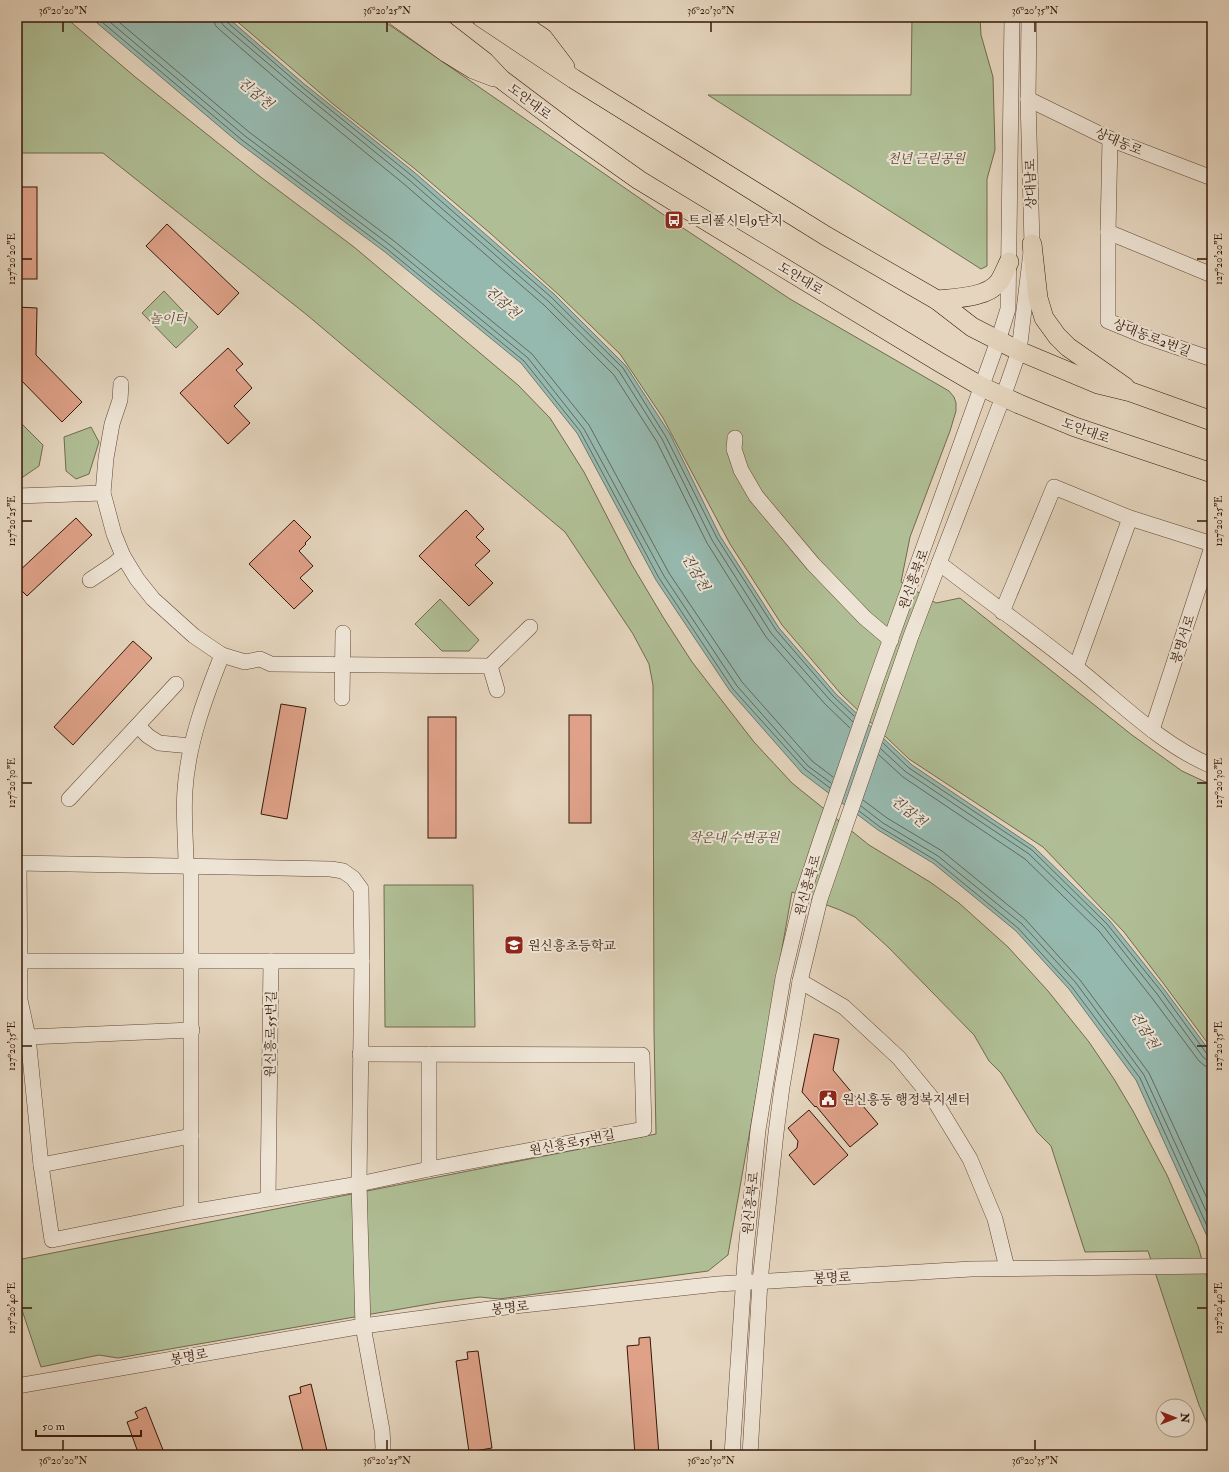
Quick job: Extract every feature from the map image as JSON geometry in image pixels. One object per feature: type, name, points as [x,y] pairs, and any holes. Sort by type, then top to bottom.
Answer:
[{"type":"main road","points":[[397,17],[447,53],[473,69],[501,79]]},
{"type":"main road","name":"도안대로","points":[[427,17],[485,62],[501,79],[574,134],[639,180],[982,387],[1018,404],[1076,426],[1212,473]]},
{"type":"main road","points":[[481,17],[574,80],[826,236],[937,300],[972,327],[1018,351],[1098,384],[1130,392],[1212,421]]},
{"type":"main road","points":[[512,17],[543,38],[574,80]]},
{"type":"main road","points":[[1032,244],[1038,298],[1044,318],[1057,336],[1068,347],[1130,392]]},
{"type":"main road","points":[[937,300],[965,297],[986,291],[999,282],[1009,262]]},
{"type":"street","name":"상대남로","points":[[998,341],[1008,309],[1012,17]]},
{"type":"street","name":"상대남로","points":[[1018,351],[1032,244],[1028,99],[1029,17]]},
{"type":"street","name":"상대동로","points":[[1028,99],[1110,139],[1212,178]]},
{"type":"street","name":"상대동로2번길","points":[[1110,139],[1108,321],[1147,337],[1212,359]]},
{"type":"street","points":[[1108,232],[1212,275]]},
{"type":"street","name":"원신흥북로","points":[[732,1455],[744,1282],[758,1130],[783,978],[803,894],[877,677],[998,341]]},
{"type":"street","name":"원신흥북로","points":[[750,1455],[760,1281],[780,1102],[800,981],[820,899],[893,688],[1003,397],[1018,351]]},
{"type":"street","points":[[121,384],[120,400],[112,424],[106,458],[103,493],[114,534],[123,556],[137,579],[153,599],[194,636],[222,655],[245,662],[260,658],[271,664],[490,666],[530,627]]},
{"type":"street","points":[[735,438],[734,449],[741,470],[756,496],[813,564],[865,618],[891,640]]},
{"type":"street","points":[[1002,612],[1054,487],[1130,518],[1212,544]]},
{"type":"street","points":[[17,496],[103,493]]},
{"type":"street","points":[[1076,667],[1130,518]]},
{"type":"street","name":"봉명서로","points":[[1152,730],[1212,547]]},
{"type":"street","points":[[90,580],[123,556]]},
{"type":"street","points":[[939,563],[1076,667],[1152,730],[1174,745],[1212,766]]},
{"type":"street","points":[[342,698],[343,633]]},
{"type":"street","points":[[190,1212],[192,961],[185,790],[191,746],[205,698],[222,655]]},
{"type":"street","points":[[490,666],[497,690]]},
{"type":"street","points":[[69,799],[176,684]]},
{"type":"street","points":[[138,726],[148,736],[159,743],[191,746]]},
{"type":"street","name":"원신흥로55번길","points":[[382,1455],[382,1430],[363,1326],[358,1184],[362,961],[361,889],[353,878],[343,871],[331,869],[18,863],[20,1000],[28,1036],[41,1165],[52,1240],[190,1212],[358,1184],[429,1169],[644,1129],[642,1055],[428,1054]]},
{"type":"street","points":[[19,961],[362,961]]},
{"type":"street","name":"원신흥로55번길","points":[[268,1198],[271,961]]},
{"type":"street","points":[[800,981],[844,1007],[899,1058],[936,1103],[970,1159],[995,1218],[1007,1268]]},
{"type":"street","points":[[28,1036],[192,1030]]},
{"type":"street","points":[[360,1054],[428,1054],[429,1169]]},
{"type":"street","points":[[41,1165],[191,1136]]},
{"type":"street","name":"봉명로","points":[[17,1386],[363,1326],[497,1308],[744,1282],[963,1269],[1212,1266]]},
{"type":"green space","name":"작은내 수변공원","points":[[17,17],[65,17],[134,76],[258,175],[354,247],[518,385],[550,418],[584,472],[632,565],[663,617],[692,662],[754,742],[792,783],[869,845],[930,882],[959,903],[1008,947],[1048,991],[1089,1042],[1133,1111],[1167,1175],[1198,1246],[1212,1295],[1212,1434],[1199,1405],[1148,1251],[1085,1252],[1051,1146],[1037,1132],[1001,1073],[989,1061],[974,1035],[888,947],[855,917],[792,892],[728,1255],[708,1271],[499,1299],[480,1297],[441,1302],[118,1358],[99,1355],[41,1367],[21,1307],[17,1290],[17,1260],[656,1134],[654,1032],[653,685],[649,664],[633,634],[565,532],[307,315],[103,153],[17,153]]},
{"type":"green space","points":[[232,17],[378,17],[674,222],[790,299],[949,391],[954,397],[956,411],[950,431],[910,537],[901,582],[936,603],[960,598],[1132,735],[1182,771],[1212,785],[1212,1049],[1124,932],[1043,847],[909,759],[841,694],[782,625],[730,544],[663,418],[620,354],[559,295],[490,233],[415,169],[333,104]]},
{"type":"green space","name":"천년 근린공원","points":[[912,17],[980,17],[981,35],[993,77],[995,150],[987,179],[987,266],[981,269],[708,95],[911,95]]},
{"type":"green space","name":"놀이터","points":[[164,291],[198,327],[176,348],[142,313]]},
{"type":"green space","points":[[17,419],[43,445],[39,466],[20,479],[17,477]]},
{"type":"green space","points":[[91,427],[99,442],[89,474],[76,479],[66,471],[64,437]]},
{"type":"green space","points":[[440,599],[479,640],[469,651],[442,651],[415,624]]},
{"type":"green space","points":[[384,885],[473,885],[475,1027],[385,1027]]},
{"type":"water","name":"진잠천","points":[[90,17],[227,17],[303,83],[414,172],[554,294],[626,366],[670,434],[720,536],[779,628],[836,694],[912,765],[1034,847],[1110,921],[1164,989],[1212,1054],[1212,1247],[1136,1080],[1069,989],[1016,931],[933,863],[878,830],[802,773],[730,691],[656,580],[577,433],[521,363],[385,252],[239,143]]},
{"type":"building","points":[[17,187],[37,187],[37,279],[17,279]]},
{"type":"building","points":[[167,224],[239,293],[218,315],[146,246]]},
{"type":"building","points":[[17,307],[37,308],[36,355],[82,402],[62,422],[17,376]]},
{"type":"building","points":[[228,348],[243,364],[236,370],[252,388],[234,406],[250,423],[228,444],[180,393]]},
{"type":"building","points":[[466,510],[484,529],[476,537],[490,551],[475,565],[493,583],[469,606],[419,556]]},
{"type":"building","points":[[76,518],[92,535],[27,596],[17,586],[17,573]]},
{"type":"building","points":[[294,520],[311,537],[299,551],[313,566],[300,578],[313,591],[294,609],[249,564]]},
{"type":"building","points":[[133,641],[152,658],[73,745],[54,727]]},
{"type":"building","points":[[281,704],[306,708],[287,819],[261,814]]},
{"type":"building","points":[[569,715],[591,715],[591,823],[569,823]]},
{"type":"building","points":[[428,717],[456,717],[456,838],[428,838]]},
{"type":"building","points":[[814,1034],[839,1039],[833,1070],[878,1124],[850,1147],[816,1106],[815,1107],[802,1092]]},
{"type":"building","points":[[809,1110],[848,1155],[814,1185],[789,1155],[797,1148],[798,1141],[788,1128]]},
{"type":"building","points":[[650,1337],[659,1455],[635,1455],[627,1346],[639,1345],[639,1338]]},
{"type":"building","points":[[478,1351],[492,1448],[469,1452],[456,1361],[468,1359],[467,1352]]},
{"type":"building","points":[[311,1384],[328,1455],[304,1455],[289,1396],[301,1393],[300,1387]]},
{"type":"building","points":[[146,1407],[165,1455],[139,1455],[127,1422],[138,1418],[135,1412]]},
{"type":"place","name":"트리풀시티9단지","points":[[674,220]]},
{"type":"place","name":"원신흥초등학교","points":[[514,945]]},
{"type":"place","name":"원신흥동 행정복지센터","points":[[828,1099]]}]
